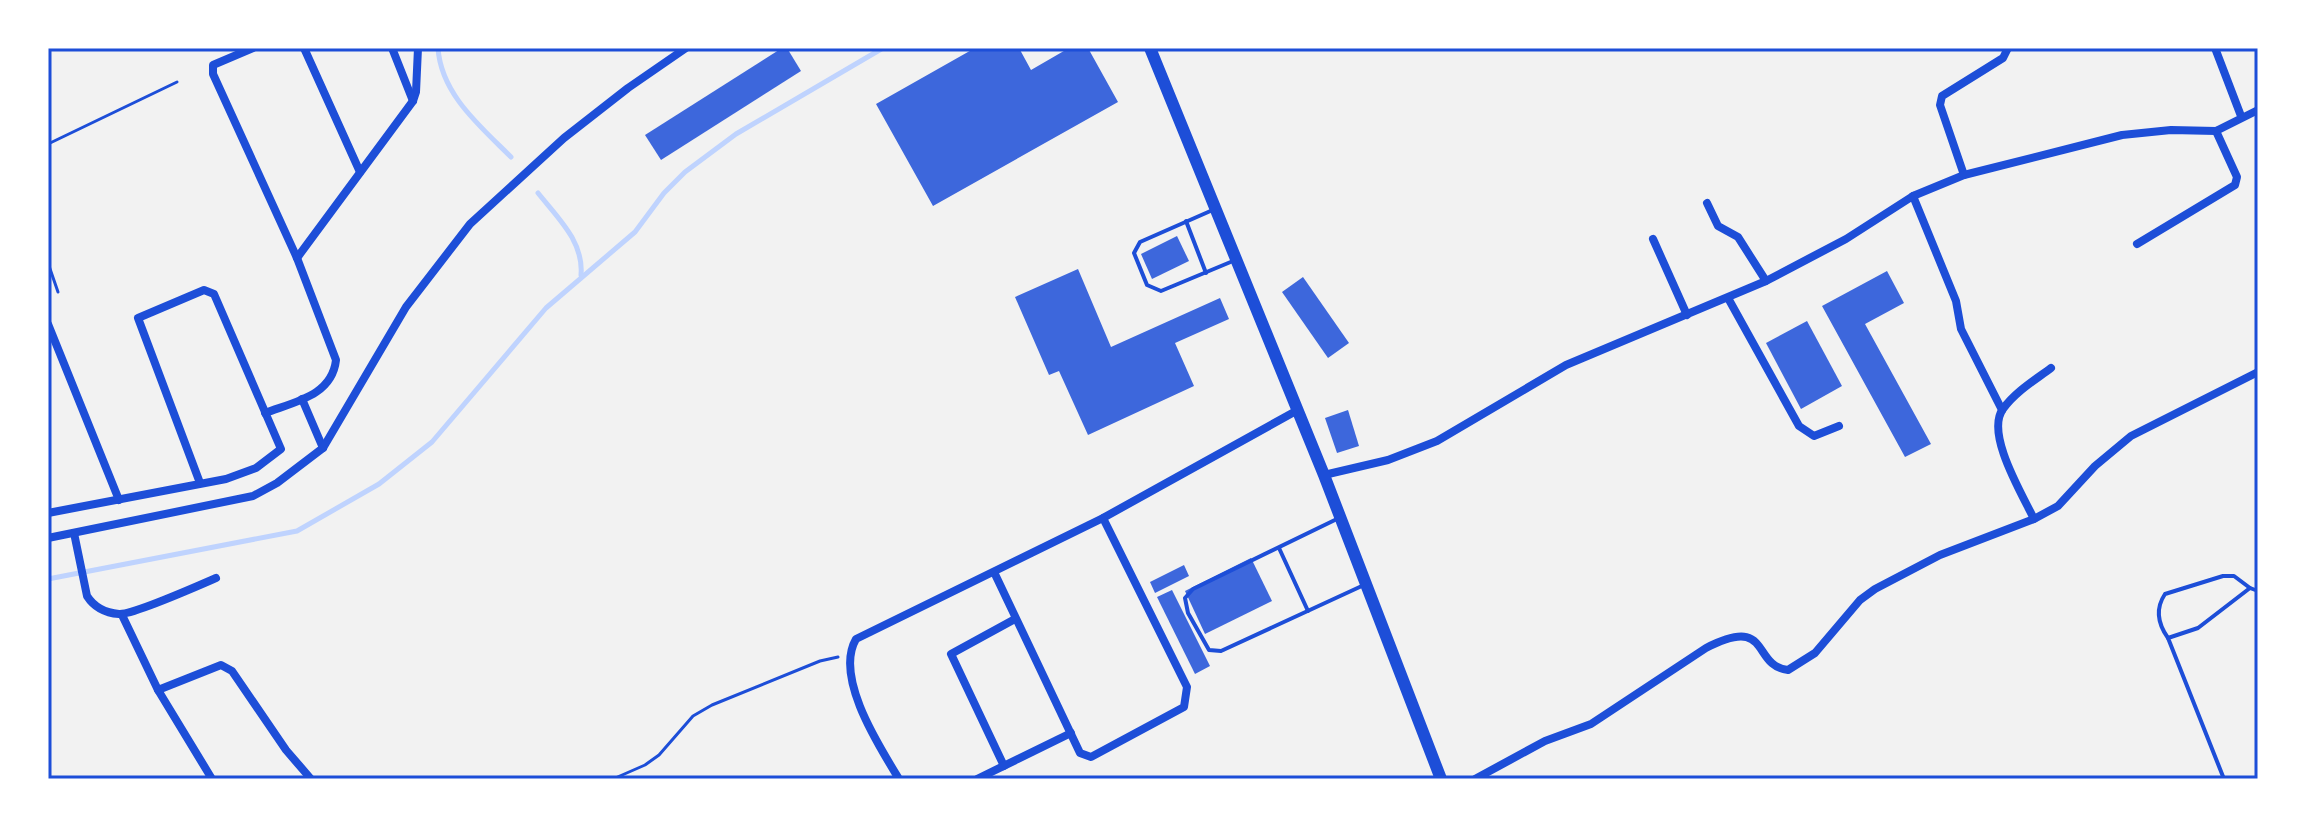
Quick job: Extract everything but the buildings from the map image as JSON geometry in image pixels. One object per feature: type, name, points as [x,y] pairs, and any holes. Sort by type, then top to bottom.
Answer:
[{"type":"main road","points":[[1150,48],[1324,475],[1441,779]]},
{"type":"street","points":[[253,48],[213,65],[212,69],[297,258],[336,360],[335,373],[328,385],[265,413]]},
{"type":"street","points":[[304,48],[360,172]]},
{"type":"street","points":[[392,48],[413,101]]},
{"type":"street","points":[[297,258],[413,101],[418,48]]},
{"type":"street","points":[[48,538],[253,496],[277,483],[323,448],[406,307],[470,224],[564,138],[686,48]]},
{"type":"street","points":[[1964,175],[1940,105],[1942,96],[2003,58],[2008,48]]},
{"type":"street","points":[[2215,48],[2241,116]]},
{"type":"street","points":[[1324,475],[1388,460],[1437,441],[1566,365],[1766,281],[1846,239],[1913,196],[1964,175],[2122,135],[2171,130],[2216,131],[2258,110]]},
{"type":"street","points":[[2137,244],[2235,185],[2237,177],[2216,131]]},
{"type":"street","points":[[1913,196],[1956,301],[1961,329],[2002,410],[1998,438],[2034,519]]},
{"type":"street","points":[[1707,203],[1718,226],[1738,237],[1766,281]]},
{"type":"street","points":[[1653,239],[1687,315]]},
{"type":"street","points":[[48,513],[226,479],[256,468],[281,449],[214,294],[204,290],[138,318],[200,483]]},
{"type":"street","points":[[1728,298],[1799,426],[1814,436],[1839,426]]},
{"type":"street","points":[[48,324],[119,500]]},
{"type":"street","points":[[2002,410],[2051,368]]},
{"type":"street","points":[[1475,779],[1545,741],[1591,724],[1725,638],[1745,636],[1755,642],[1780,669],[1788,670],[1815,653],[1860,600],[1875,589],[1940,555],[2034,519],[2058,506],[2095,466],[2131,436],[2258,372]]},
{"type":"street","points":[[302,399],[323,448]]},
{"type":"street","points":[[899,779],[868,723],[850,677],[850,654],[859,636],[1103,518],[1296,411]]},
{"type":"street","points":[[994,572],[1080,753],[1091,757],[1187,703],[1187,687],[1103,518]]},
{"type":"street","points":[[74,533],[87,596],[100,609],[122,615],[216,578]]},
{"type":"street","points":[[122,615],[158,690],[212,779]]},
{"type":"street","points":[[1004,766],[951,654],[1015,619]]},
{"type":"street","points":[[158,690],[221,665],[232,671],[286,750],[311,779]]},
{"type":"street","points":[[977,779],[1071,733]]},
{"type":"lane","points":[[1215,209],[1140,242],[1134,253],[1147,285],[1155,290],[1167,290],[1235,260]]},
{"type":"lane","points":[[1186,221],[1206,273]]},
{"type":"lane","points":[[1340,517],[1187,594],[1185,602],[1188,613],[1209,650],[1221,651],[1366,584]]},
{"type":"lane","points":[[1279,547],[1308,611]]},
{"type":"lane","points":[[2224,779],[2161,627],[2159,606],[2165,594],[2223,576],[2234,576],[2258,591]]},
{"type":"lane","points":[[2168,638],[2198,628],[2250,588]]},
{"type":"path","points":[[48,144],[177,82]]},
{"type":"path","points":[[48,263],[58,292]]},
{"type":"path","points":[[613,779],[659,755],[693,716],[712,705],[820,661],[850,654]]},
{"type":"waterway","points":[[438,48],[446,80],[454,95],[511,157]]},
{"type":"waterway","points":[[48,579],[297,531],[379,484],[432,442],[546,308],[635,232],[664,193],[685,172],[736,134],[883,48]]},
{"type":"waterway","points":[[538,193],[574,241],[581,263],[581,275]]}]
